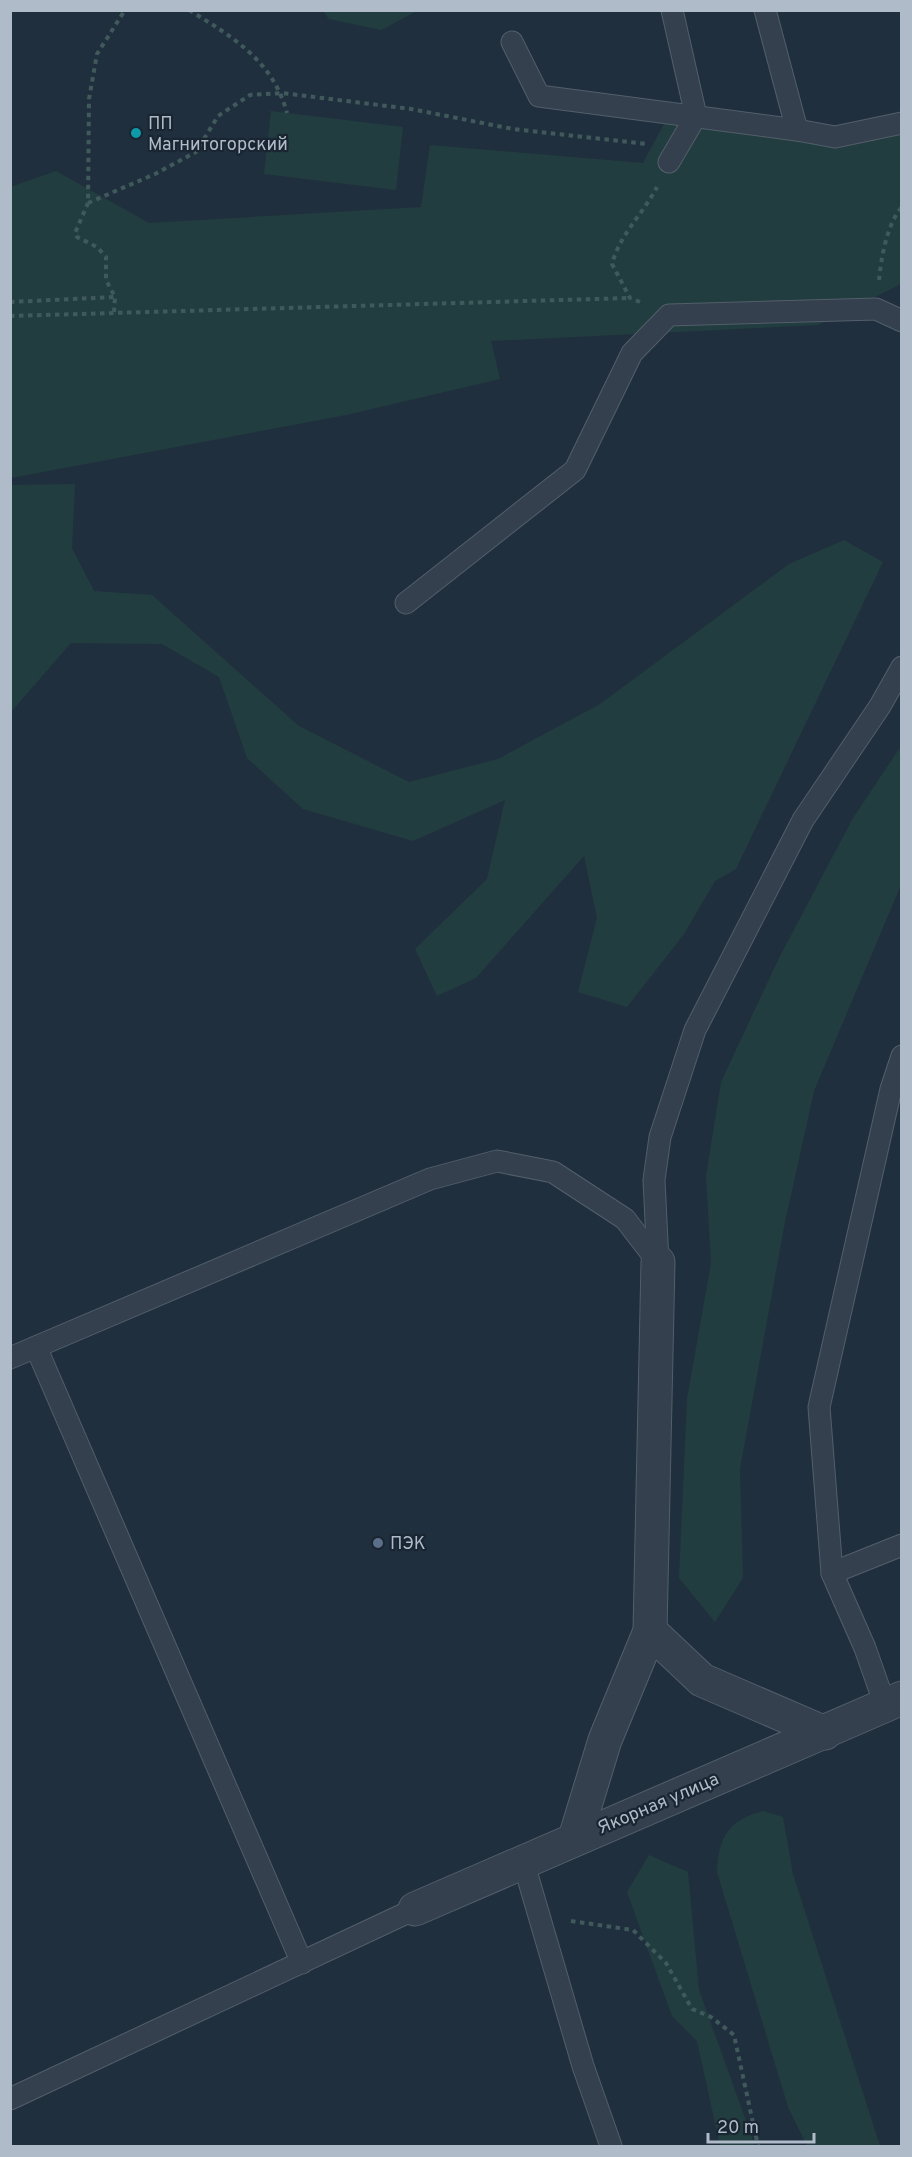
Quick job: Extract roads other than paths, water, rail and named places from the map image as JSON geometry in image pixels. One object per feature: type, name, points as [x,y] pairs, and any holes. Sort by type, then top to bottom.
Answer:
[{"type":"street","points":[[575,1838],[605,1740],[650,1630],[658,1262]]},
{"type":"street","points":[[650,1630],[702,1680],[825,1733]]},
{"type":"street","name":"Якорная улица","points":[[416,1909],[575,1838],[825,1733],[893,1701]]},
{"type":"lane","points":[[672,10],[696,116],[673,155]]},
{"type":"lane","points":[[765,10],[797,130]]},
{"type":"lane","points":[[512,42],[539,96],[797,130],[835,138],[902,123]]},
{"type":"lane","points":[[406,603],[575,470],[632,353],[669,315],[876,309],[902,321]]},
{"type":"lane","points":[[658,1262],[654,1180],[660,1137],[695,1030],[803,820],[880,705],[902,667]]},
{"type":"lane","points":[[893,1701],[865,1648],[832,1573],[819,1407],[891,1089],[902,1056]]},
{"type":"lane","points":[[10,1358],[430,1179],[496,1161],[553,1172],[625,1219],[658,1262]]},
{"type":"lane","points":[[36,1347],[302,1963]]},
{"type":"lane","points":[[832,1573],[902,1545]]},
{"type":"lane","points":[[523,1861],[537,1916],[583,2066],[611,2146]]},
{"type":"lane","points":[[10,2099],[416,1909]]},
{"type":"place","name":"ПП Магнитогорский","points":[[136,133]]},
{"type":"place","name":"ПЭК","points":[[378,1543]]}]
